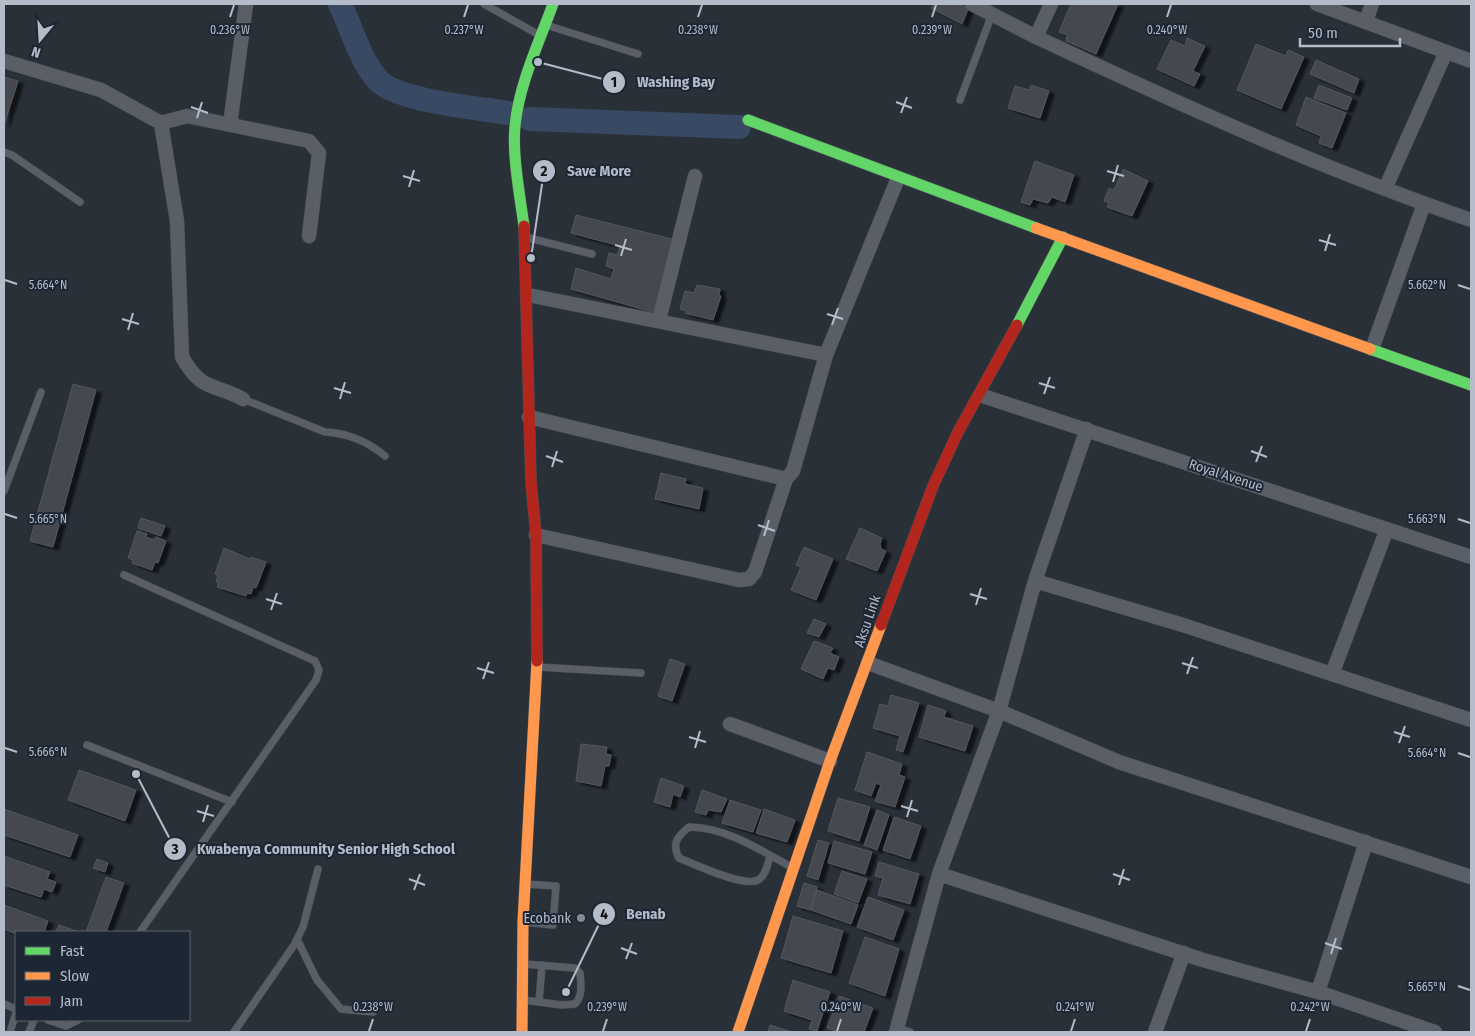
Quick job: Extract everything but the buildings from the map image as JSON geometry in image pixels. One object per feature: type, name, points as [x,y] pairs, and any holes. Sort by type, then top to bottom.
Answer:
[{"type":"street","points":[[230,125],[246,4]]},
{"type":"street","points":[[522,1032],[523,922],[537,667],[536,535],[531,482],[528,295],[525,236],[518,182],[515,126],[519,104],[554,4]]},
{"type":"street","points":[[972,4],[1036,37],[1188,109],[1385,189],[1471,220]]},
{"type":"street","points":[[1036,37],[1051,4]]},
{"type":"street","points":[[1317,4],[1471,62]]},
{"type":"street","points":[[1366,21],[1372,4]]},
{"type":"street","points":[[1385,189],[1446,52]]},
{"type":"street","points":[[4,61],[101,90],[161,123],[187,116],[308,141],[319,153],[309,236]]},
{"type":"street","points":[[748,120],[898,178],[1471,385]]},
{"type":"street","points":[[161,123],[177,221],[182,357],[188,368],[208,386],[232,393],[243,399]]},
{"type":"street","points":[[659,320],[695,176]]},
{"type":"street","points":[[536,535],[739,580],[750,578],[755,572],[786,479],[793,471],[826,355],[898,178]]},
{"type":"street","points":[[1372,348],[1424,204]]},
{"type":"street","name":"Aksu Link","points":[[738,1032],[830,760],[941,467],[1063,237]]},
{"type":"street","points":[[528,295],[826,355]]},
{"type":"street","name":"Royal Avenue","points":[[980,395],[1471,557]]},
{"type":"street","points":[[529,417],[786,479]]},
{"type":"street","points":[[901,1031],[939,874],[999,711],[1036,581],[1087,429]]},
{"type":"street","points":[[1332,674],[1387,529]]},
{"type":"street","points":[[1036,581],[1183,624],[1471,720]]},
{"type":"street","points":[[868,663],[999,711],[1028,725],[1119,762],[1471,877]]},
{"type":"street","points":[[730,724],[830,760]]},
{"type":"street","points":[[1318,992],[1366,842]]},
{"type":"street","points":[[939,874],[1184,953],[1318,992],[1435,1032]]},
{"type":"street","points":[[1155,1032],[1184,953]]},
{"type":"lane","points":[[484,4],[498,7],[542,36]]},
{"type":"lane","points":[[960,100],[992,14]]},
{"type":"lane","points":[[546,25],[638,54]]},
{"type":"lane","points":[[4,152],[12,155],[80,202]]},
{"type":"lane","points":[[525,236],[592,254]]},
{"type":"lane","points":[[4,491],[41,392]]},
{"type":"lane","points":[[243,399],[325,432],[340,432],[353,437],[384,456]]},
{"type":"lane","points":[[124,575],[315,661],[319,670],[316,680],[141,931]]},
{"type":"lane","points":[[537,667],[641,673]]},
{"type":"lane","points":[[87,745],[232,802]]},
{"type":"lane","points":[[770,856],[765,872],[760,879],[751,882],[712,871],[679,858],[675,851],[675,844],[677,837],[689,827],[698,827],[743,841],[794,868]]},
{"type":"lane","points":[[234,1032],[297,939],[308,910],[318,869]]},
{"type":"lane","points":[[523,922],[553,925],[556,886],[525,884]]},
{"type":"lane","points":[[297,939],[317,980],[341,1009],[349,1012],[373,1012]]},
{"type":"lane","points":[[523,1000],[574,1004],[580,992],[579,970],[569,966],[524,964]]},
{"type":"lane","points":[[539,1002],[542,965]]},
{"type":"lane","points":[[10,1032],[15,1017]]},
{"type":"lane","points":[[51,1021],[66,1026],[76,1021]]},
{"type":"waterway","points":[[340,4],[365,62],[377,79],[386,87],[419,98],[508,113]]},
{"type":"waterway","points":[[530,119],[739,127]]},
{"type":"traffic: fast","points":[[524,226],[515,162],[514,137],[517,110],[525,79],[553,4]]},
{"type":"traffic: fast","points":[[748,120],[1036,228]]},
{"type":"traffic: fast","points":[[1017,325],[1063,237]]},
{"type":"traffic: fast","points":[[1370,349],[1471,385]]},
{"type":"traffic: slow","points":[[1036,228],[1370,349]]},
{"type":"traffic: slow","points":[[738,1032],[830,761],[881,625]]},
{"type":"traffic: slow","points":[[522,1032],[523,922],[537,661]]},
{"type":"traffic: jam","points":[[524,226],[531,482],[536,535],[537,661]]},
{"type":"traffic: jam","points":[[881,625],[933,486],[958,432],[1017,325]]},
{"type":"place","name":"Washing Bay","points":[[538,62]]},
{"type":"place","name":"Save More","points":[[531,258]]},
{"type":"place","name":"Kwabenya Community Senior High School","points":[[136,774]]},
{"type":"place","name":"Ecobank","points":[[581,918]]},
{"type":"place","name":"Benab","points":[[566,992]]}]
